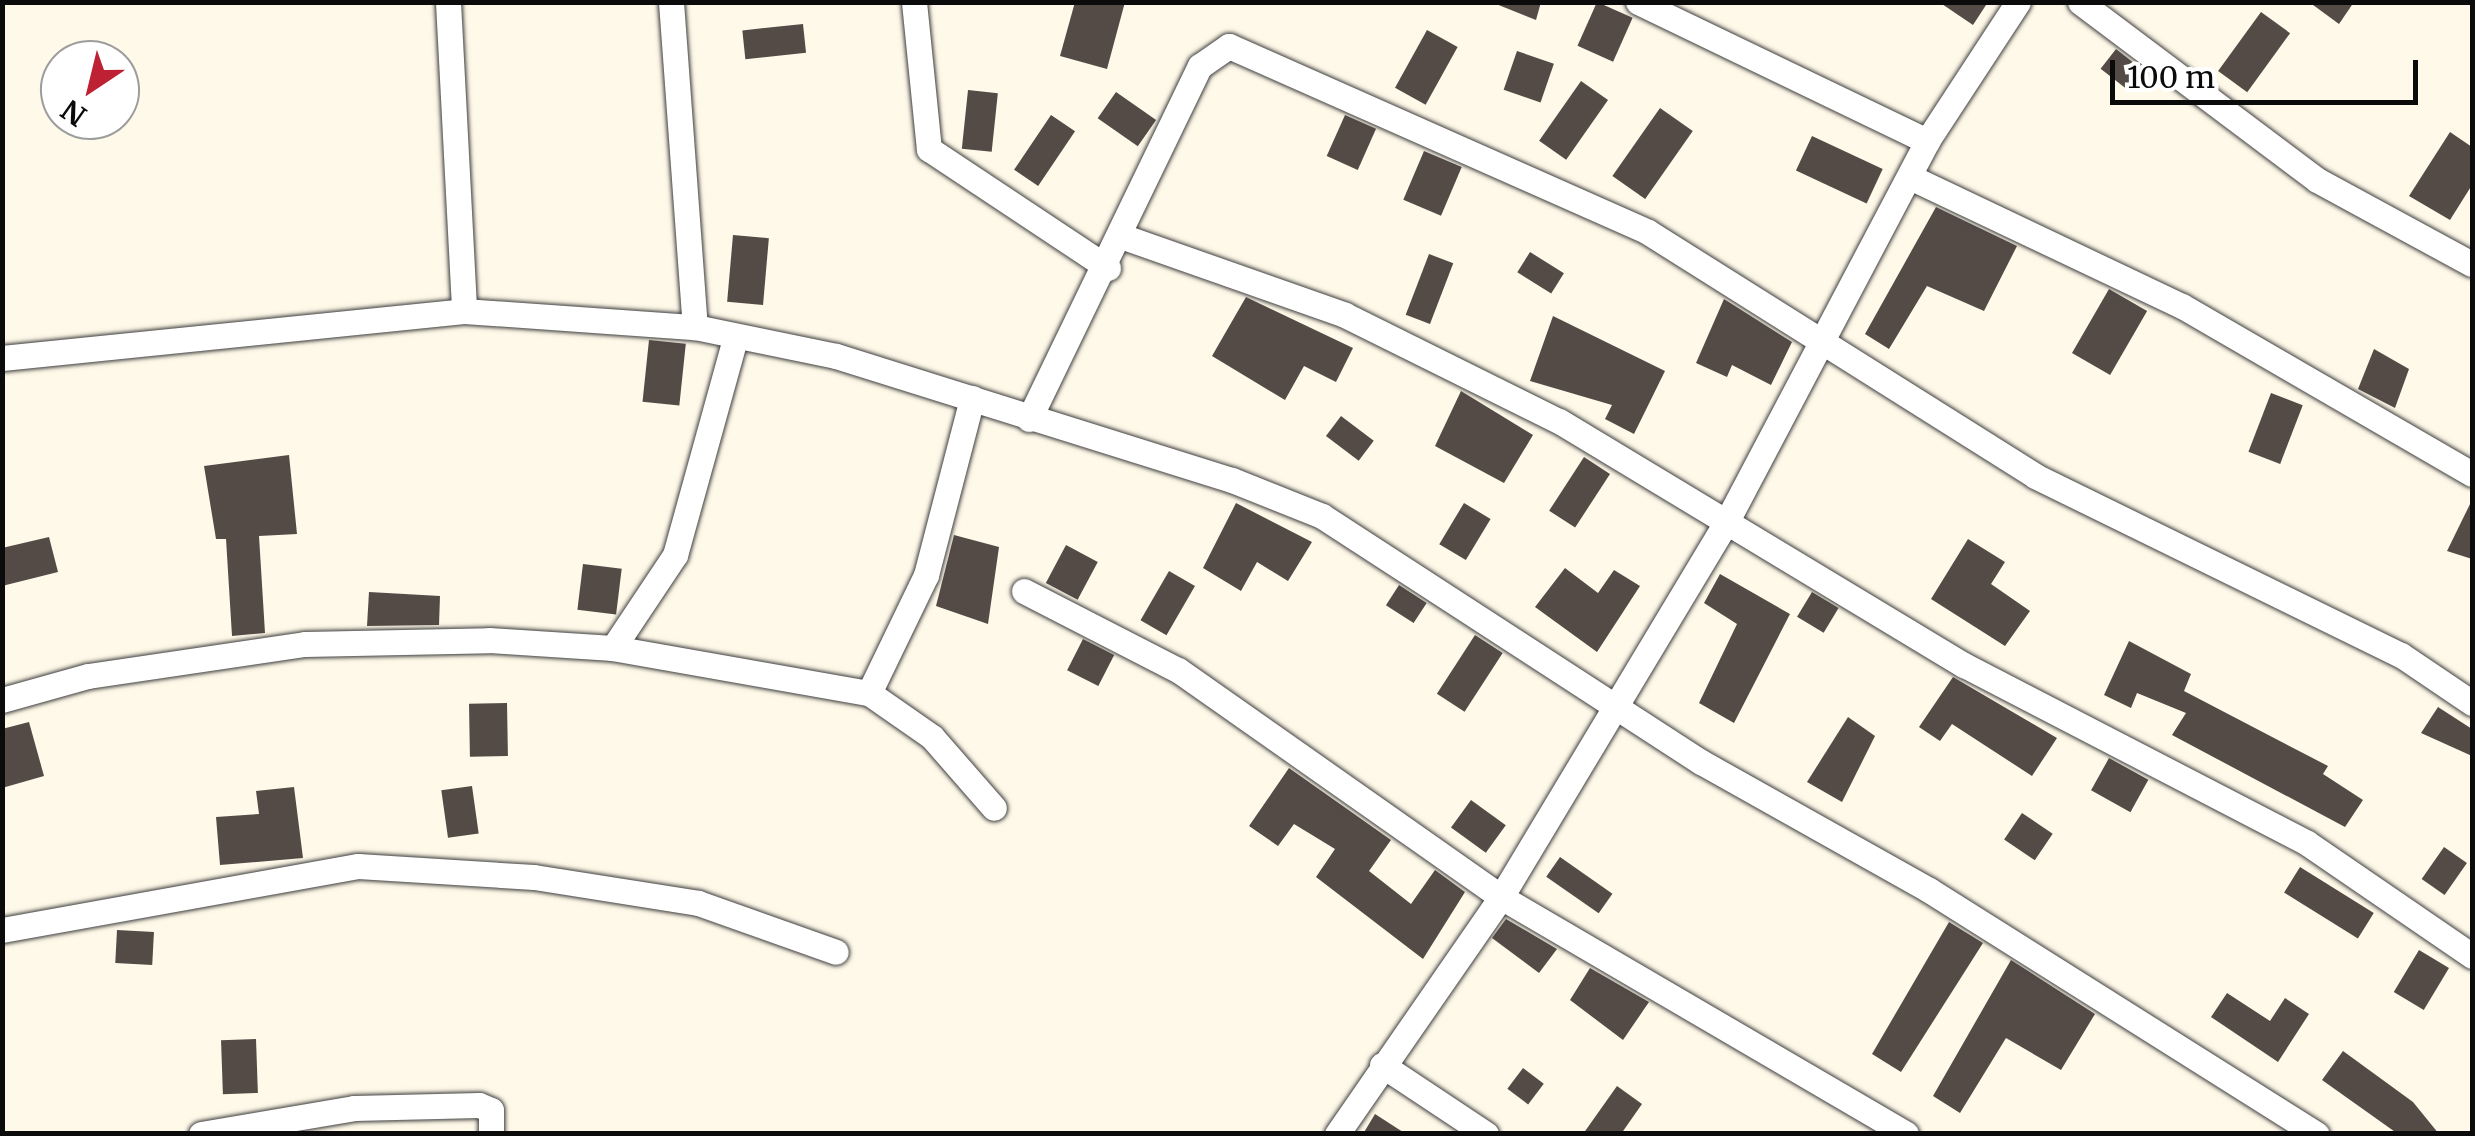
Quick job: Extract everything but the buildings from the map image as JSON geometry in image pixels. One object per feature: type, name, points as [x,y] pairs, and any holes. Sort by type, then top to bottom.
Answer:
[{"type":"street","points":[[448,2],[464,311]]},
{"type":"street","points":[[671,2],[695,327]]},
{"type":"street","points":[[914,2],[930,149],[1108,268]]},
{"type":"street","points":[[1638,2],[1927,140]]},
{"type":"street","points":[[1338,1134],[1501,897],[1728,517],[1820,333],[1910,177],[1927,140],[2018,2]]},
{"type":"street","points":[[2080,2],[2317,180],[2472,264]]},
{"type":"street","points":[[1030,419],[1124,237],[1200,66],[1229,46],[1648,232],[1820,333],[2035,476],[2401,655],[2472,704]]},
{"type":"street","points":[[1910,177],[2182,306],[2472,474]]},
{"type":"street","points":[[1124,237],[1376,329],[1728,517],[1964,665],[2307,842],[2472,956]]},
{"type":"street","points":[[2,358],[464,311],[695,327],[735,339],[836,356],[972,398],[1322,516],[1616,702],[1701,762],[1929,890],[2317,1134]]},
{"type":"street","points":[[613,648],[675,555],[735,339]]},
{"type":"street","points":[[869,693],[926,575],[972,398]]},
{"type":"street","points":[[1024,591],[1178,670],[1501,897],[1906,1134]]},
{"type":"street","points":[[2,700],[88,676],[305,644],[613,648],[869,693],[932,737],[994,808]]},
{"type":"street","points":[[2,930],[358,866],[534,876],[698,903],[836,952]]},
{"type":"street","points":[[1382,1065],[1486,1134]]},
{"type":"street","points":[[201,1134],[354,1108],[480,1105],[490,1110],[491,1134]]}]
